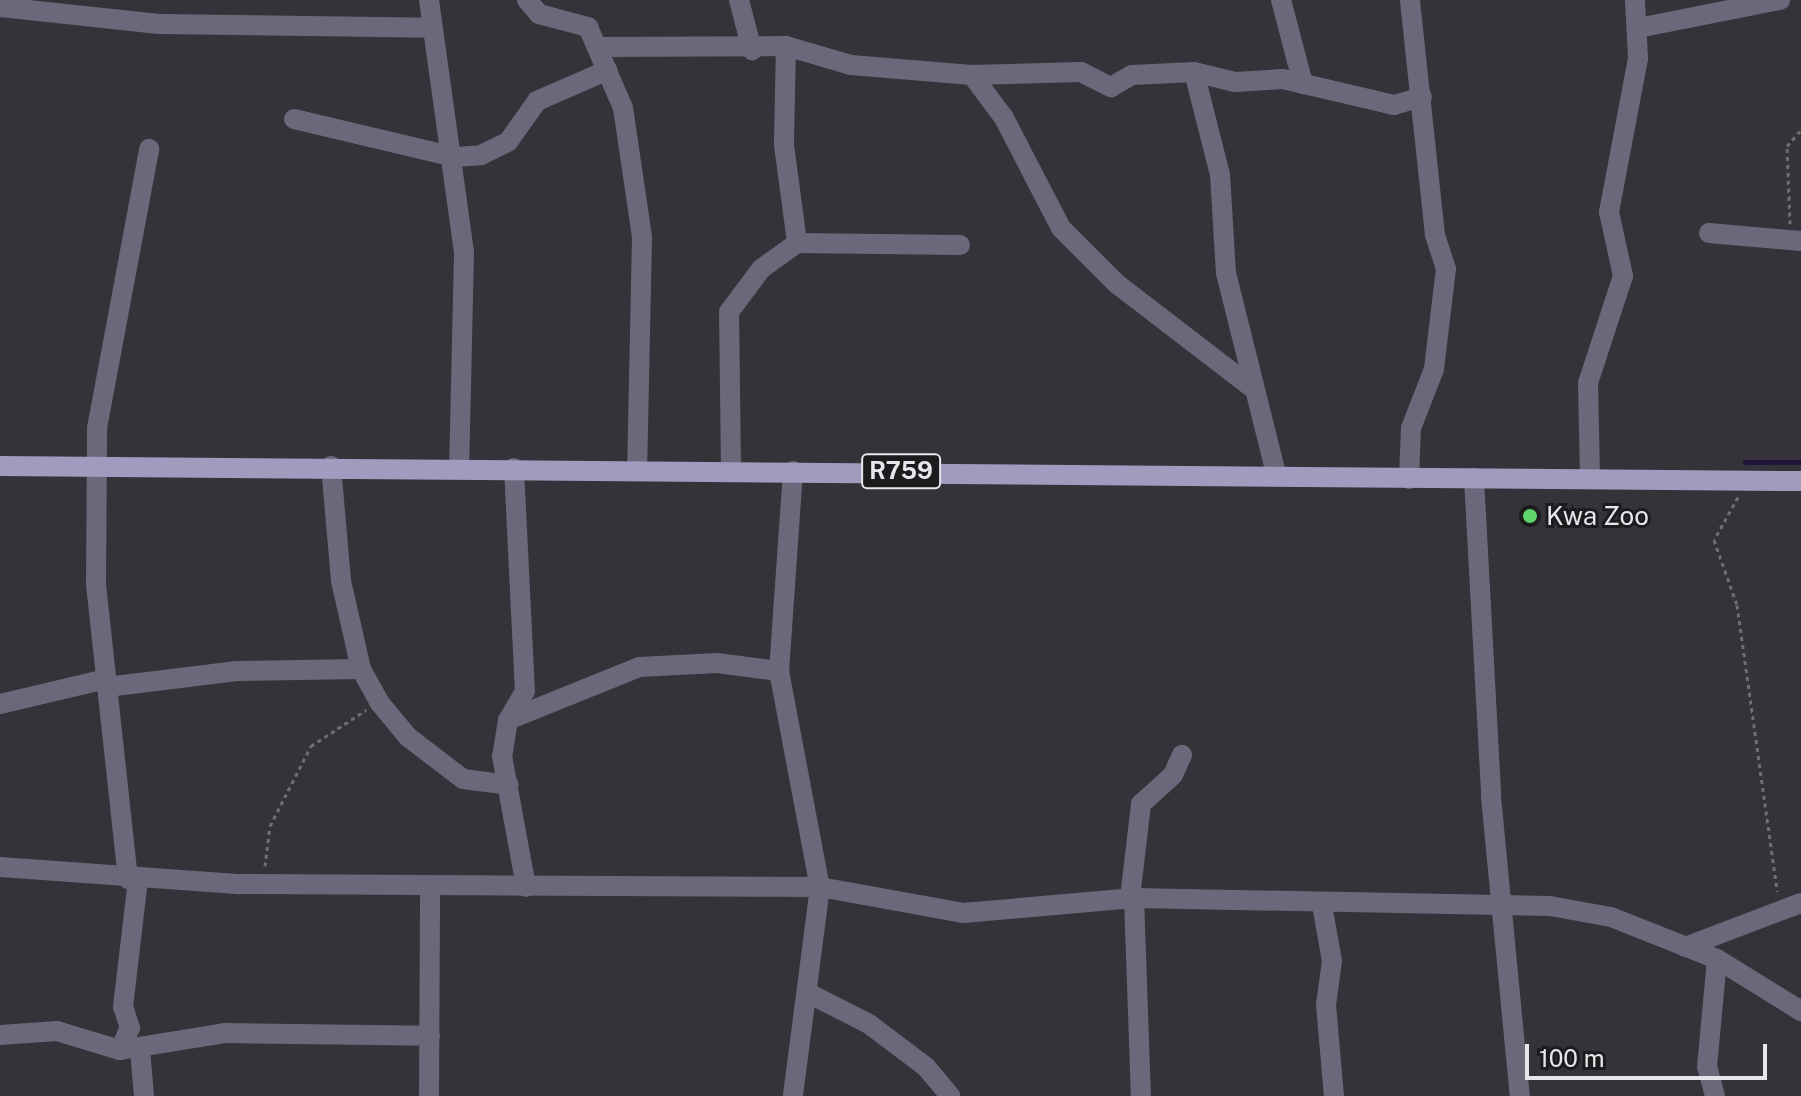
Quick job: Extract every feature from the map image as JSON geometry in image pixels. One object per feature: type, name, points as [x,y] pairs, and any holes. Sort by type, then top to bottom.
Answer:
[{"type":"main road","name":"R759","points":[[0,466],[331,466],[1801,481]]},
{"type":"street","points":[[429,0],[431,28],[455,157],[464,253],[459,468]]},
{"type":"street","points":[[527,0],[539,14],[582,23],[599,47],[638,174],[637,471]]},
{"type":"street","points":[[739,0],[752,50]]},
{"type":"street","points":[[1281,0],[1303,84]]},
{"type":"street","points":[[1409,479],[1411,428],[1434,369],[1446,269],[1435,235],[1410,0]]},
{"type":"street","points":[[1590,478],[1588,383],[1623,276],[1609,212],[1638,28],[1635,0]]},
{"type":"street","points":[[1638,28],[1780,0]]},
{"type":"street","points":[[0,7],[159,24],[431,28]]},
{"type":"street","points":[[599,47],[752,50],[786,46],[851,65],[972,75],[1081,72],[1111,87],[1132,75],[1194,72],[1235,82],[1303,84],[1394,105],[1422,97]]},
{"type":"street","points":[[786,46],[784,145],[797,243]]},
{"type":"street","points":[[294,119],[455,157],[495,152],[537,101],[608,70]]},
{"type":"street","points":[[1194,72],[1220,175],[1226,273],[1246,332],[1250,386],[1276,474]]},
{"type":"street","points":[[972,75],[1004,118],[1061,228],[1117,284],[1250,386]]},
{"type":"street","points":[[144,1096],[130,1050],[130,1028],[123,1007],[133,879],[96,585],[99,396],[149,149]]},
{"type":"street","points":[[1709,233],[1796,241]]},
{"type":"street","points":[[731,471],[729,312],[761,269],[797,243],[960,245]]},
{"type":"street","points":[[331,466],[341,581],[361,669],[379,702],[408,737],[463,779],[509,785]]},
{"type":"street","points":[[514,468],[526,672],[525,691],[508,720],[502,756],[526,887]]},
{"type":"street","points":[[793,471],[779,671],[820,887],[793,1096]]},
{"type":"street","points":[[1474,478],[1499,906],[1520,1096]]},
{"type":"street","points":[[508,720],[639,667],[717,663],[779,671]]},
{"type":"street","points":[[0,704],[106,683],[237,671],[361,669]]},
{"type":"street","points":[[1141,1096],[1132,898],[1141,804],[1173,775],[1182,755]]},
{"type":"street","points":[[0,867],[133,879],[265,884],[820,887],[963,913],[1132,898],[1322,905],[1499,906],[1611,917],[1717,959],[1801,1011]]},
{"type":"street","points":[[429,1096],[430,886]]},
{"type":"street","points":[[1685,947],[1801,903]]},
{"type":"street","points":[[1322,905],[1332,961],[1326,1005],[1334,1096]]},
{"type":"street","points":[[1715,1096],[1707,1067],[1717,959]]},
{"type":"street","points":[[808,993],[869,1024],[926,1067],[950,1096]]},
{"type":"street","points":[[0,1035],[57,1031],[130,1050],[225,1033],[430,1036]]},
{"type":"path","points":[[1796,241],[1787,146],[1801,130]]},
{"type":"path","points":[[1750,481],[1714,540],[1737,605],[1781,913]]},
{"type":"path","points":[[265,884],[270,826],[311,746],[379,702]]},
{"type":"waterway","points":[[1745,462],[1801,462]]},
{"type":"place","name":"Kwa Zoo","points":[[1530,516]]}]
